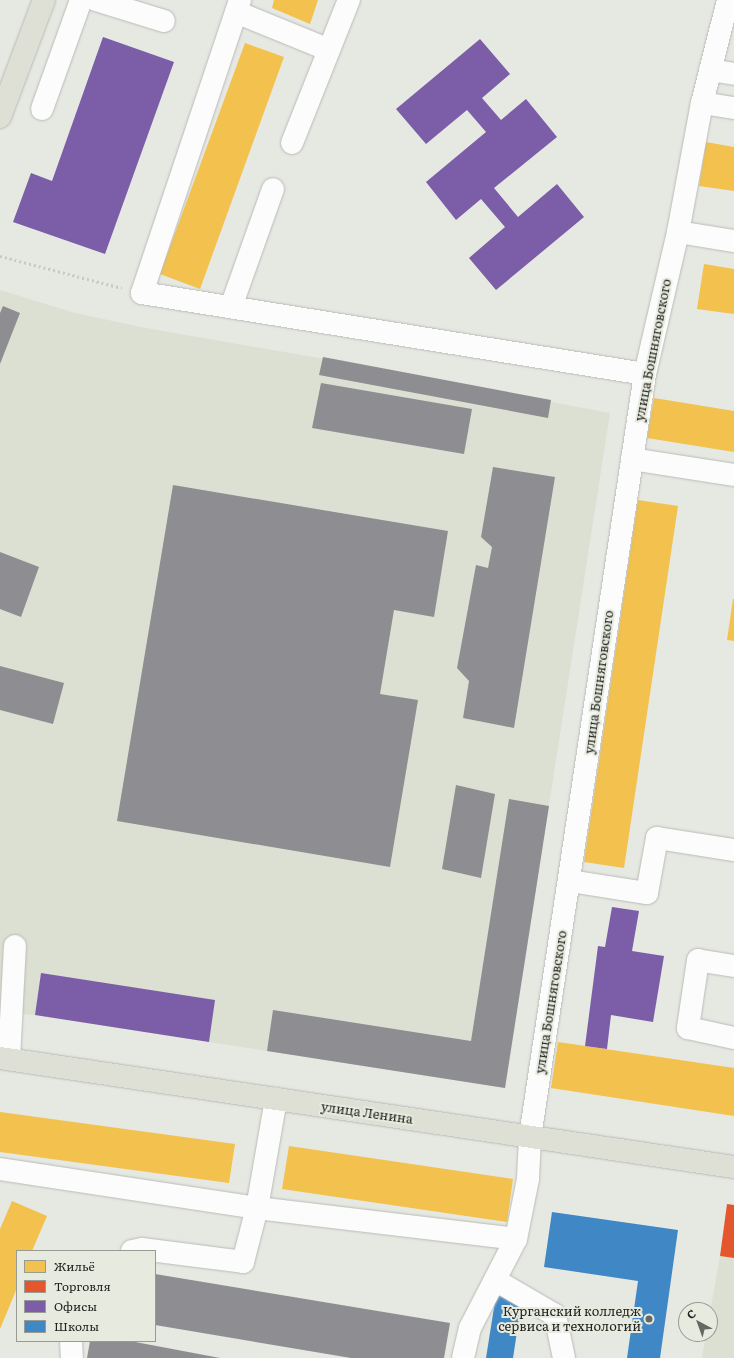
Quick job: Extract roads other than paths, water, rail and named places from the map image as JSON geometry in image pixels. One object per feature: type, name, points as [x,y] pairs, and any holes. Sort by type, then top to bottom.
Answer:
[{"type":"main road","points":[[0,117],[44,0]]},
{"type":"main road","name":"улица Ленина","points":[[5,1059],[734,1167]]},
{"type":"lane","points":[[42,109],[81,0]]},
{"type":"lane","points":[[96,0],[164,22]]},
{"type":"lane","points":[[292,143],[349,0]]},
{"type":"lane","name":"улица Бошняговского","points":[[463,1358],[470,1328],[516,1239],[528,1179],[530,1137],[570,881],[645,374],[678,232],[702,103],[728,0]]},
{"type":"lane","points":[[330,50],[238,6],[142,293],[645,374]]},
{"type":"lane","points":[[710,70],[734,74]]},
{"type":"lane","points":[[702,103],[734,108]]},
{"type":"lane","points":[[231,307],[273,189]]},
{"type":"lane","points":[[678,232],[734,241]]},
{"type":"lane","points":[[632,460],[734,475]]},
{"type":"lane","points":[[570,881],[647,893],[658,838],[734,850]]},
{"type":"lane","points":[[5,1059],[15,946]]},
{"type":"lane","points":[[734,966],[698,960],[688,1028],[734,1038]]},
{"type":"lane","points":[[156,1251],[243,1262],[257,1208],[276,1099]]},
{"type":"lane","points":[[0,1169],[257,1208],[516,1239]]},
{"type":"lane","points":[[137,1250],[150,1250]]},
{"type":"lane","points":[[495,1280],[555,1315],[564,1358]]},
{"type":"lane","points":[[71,1342],[72,1358]]},
{"type":"place","name":"Курганский колледж сервиса и технологий","points":[[649,1319]]}]
